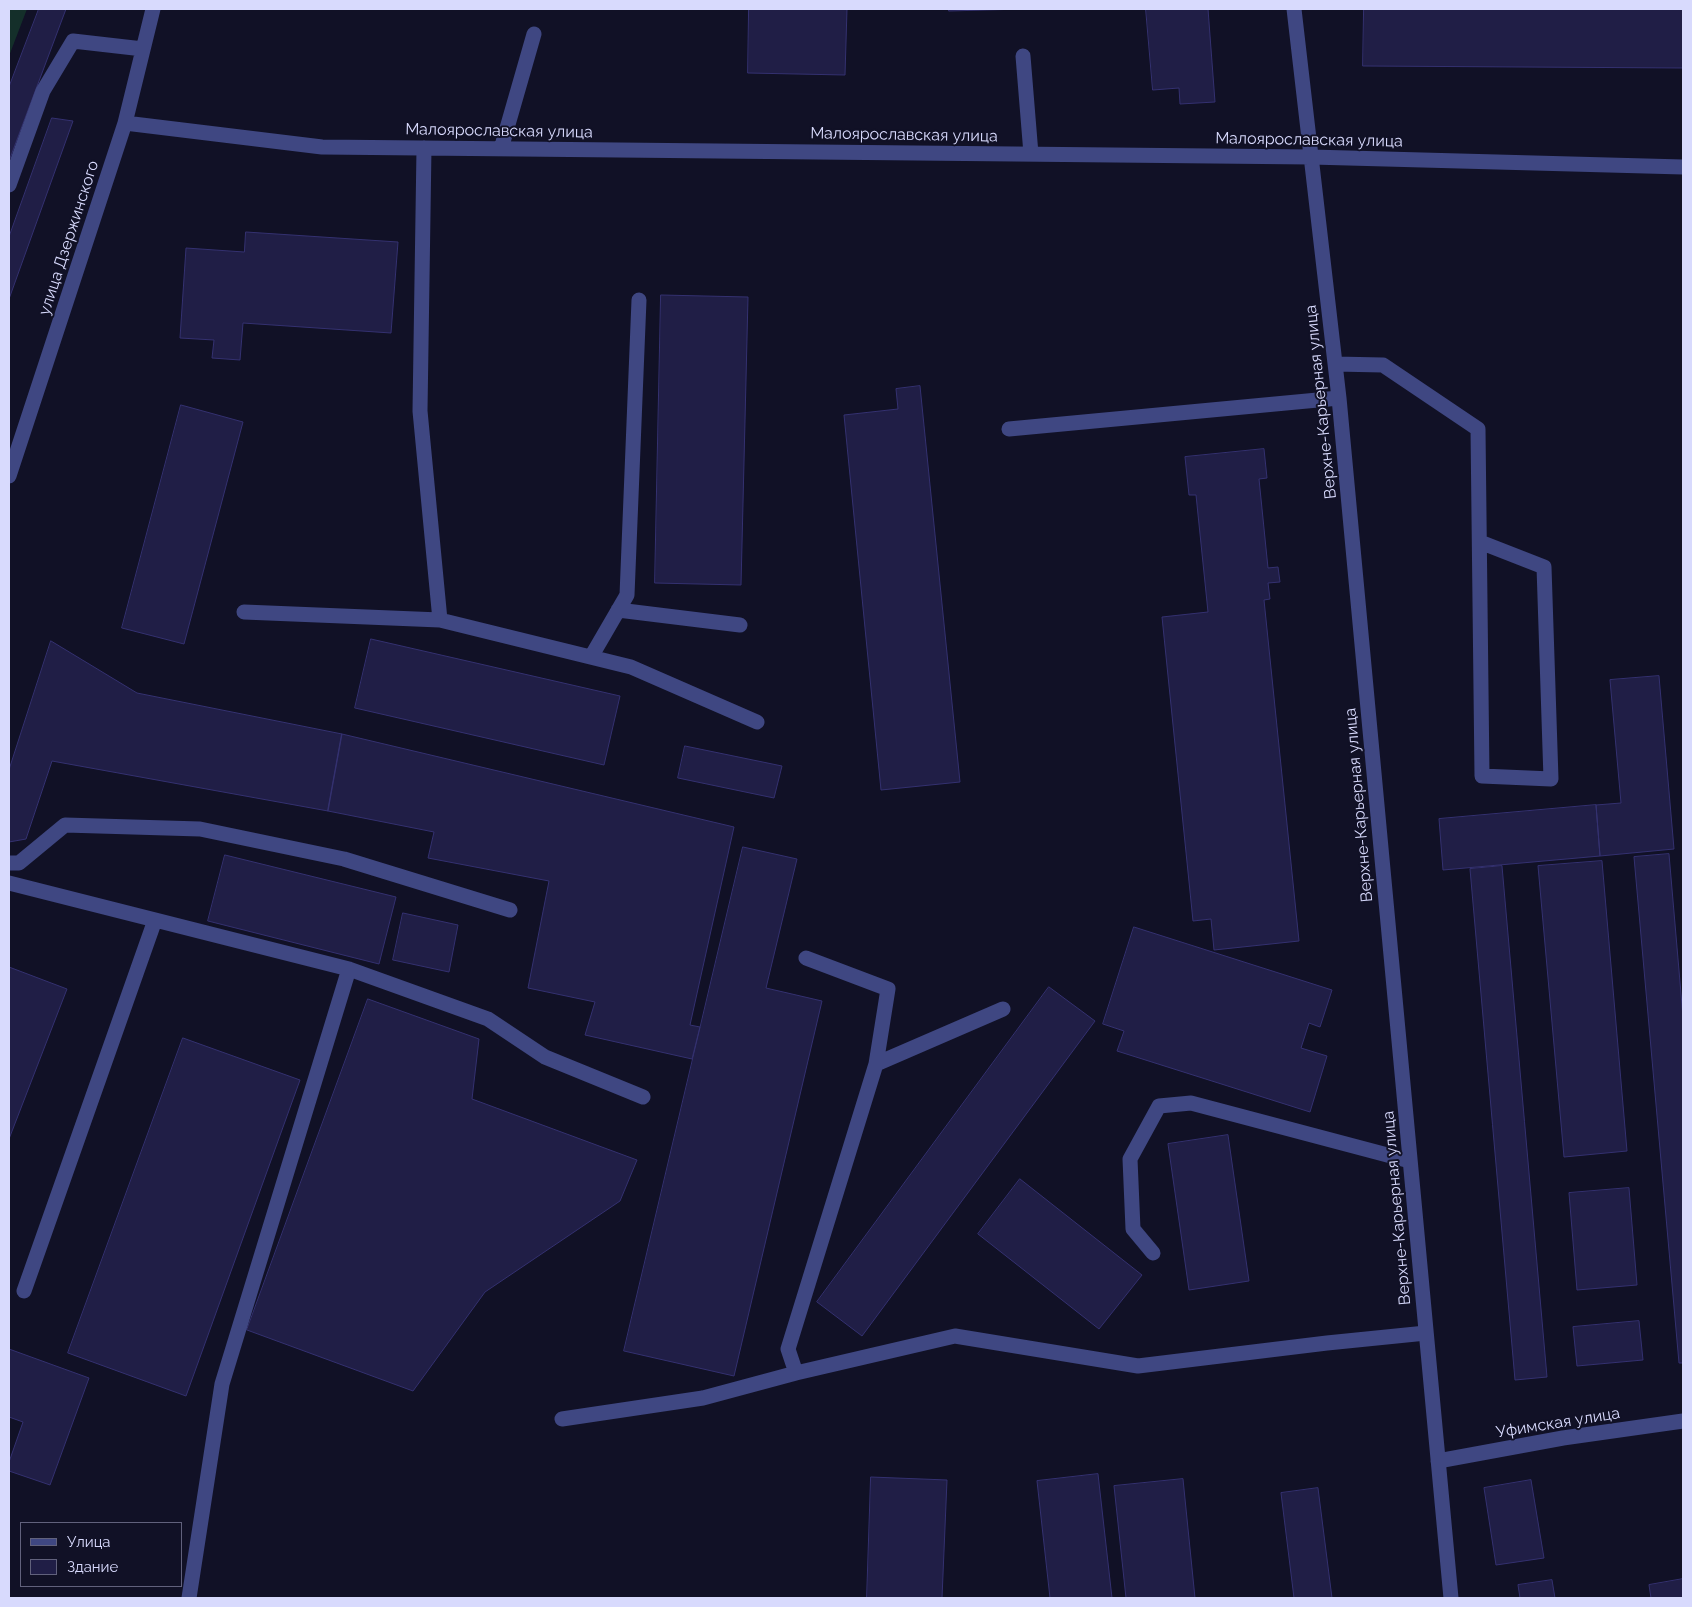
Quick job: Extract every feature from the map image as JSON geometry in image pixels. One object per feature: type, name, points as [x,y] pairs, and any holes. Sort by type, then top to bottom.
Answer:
[{"type":"street","name":"улица Дзержинского","points":[[9,476],[125,123],[153,9]]},
{"type":"street","name":"Верхне-Карьерная улица","points":[[1294,9],[1339,398],[1452,1598]]},
{"type":"street","points":[[500,149],[534,34]]},
{"type":"street","points":[[9,185],[43,91],[73,41],[144,49]]},
{"type":"street","points":[[1023,56],[1031,154]]},
{"type":"street","name":"Малоярославская улица","points":[[125,123],[322,147],[1311,157],[1683,167]]},
{"type":"street","points":[[424,148],[420,411],[440,620]]},
{"type":"street","points":[[591,657],[627,594],[639,300]]},
{"type":"street","points":[[1335,364],[1384,365],[1478,429],[1482,776],[1551,779],[1544,566],[1480,542]]},
{"type":"street","points":[[1009,429],[1339,398]]},
{"type":"street","points":[[618,610],[740,625]]},
{"type":"street","points":[[244,612],[440,620],[631,667],[757,722]]},
{"type":"street","points":[[9,863],[19,863],[65,825],[200,829],[344,859],[510,910]]},
{"type":"street","points":[[9,883],[349,969],[488,1019],[545,1057],[643,1097]]},
{"type":"street","points":[[24,1291],[156,920]]},
{"type":"street","points":[[796,1373],[788,1349],[876,1064],[888,990],[806,958]]},
{"type":"street","points":[[189,1598],[222,1384],[349,969]]},
{"type":"street","points":[[876,1064],[1002,1009]]},
{"type":"street","points":[[1153,1253],[1133,1229],[1130,1159],[1159,1106],[1191,1103],[1410,1161]]},
{"type":"street","points":[[562,1419],[703,1398],[796,1373],[955,1336],[1138,1366],[1426,1333]]},
{"type":"street","name":"Уфимская улица","points":[[1438,1461],[1563,1438],[1683,1422]]},
{"type":"green space","points":[[9,9],[27,9],[9,56]]},
{"type":"building","points":[[39,9],[66,9],[9,161],[9,87]]},
{"type":"building","points":[[749,9],[847,9],[845,75],[748,73]]},
{"type":"building","points":[[949,9],[1023,9],[949,11]]},
{"type":"building","points":[[1146,9],[1208,9],[1215,102],[1180,104],[1179,88],[1153,90]]},
{"type":"building","points":[[1364,9],[1683,9],[1683,68],[1363,66]]},
{"type":"building","points":[[52,118],[73,121],[9,299],[9,237]]},
{"type":"building","points":[[246,232],[398,242],[391,333],[243,323],[240,360],[212,358],[214,340],[180,338],[186,248],[244,252]]},
{"type":"building","points":[[661,295],[748,297],[741,585],[655,583]]},
{"type":"building","points":[[920,386],[960,782],[881,790],[844,415],[898,409],[896,389]]},
{"type":"building","points":[[181,405],[243,422],[184,644],[122,628]]},
{"type":"building","points":[[1264,449],[1267,478],[1259,479],[1268,568],[1278,567],[1280,582],[1268,583],[1270,599],[1264,600],[1299,941],[1214,950],[1211,919],[1193,921],[1162,617],[1208,612],[1196,495],[1189,495],[1185,457]]},
{"type":"building","points":[[371,639],[620,696],[604,765],[355,708]]},
{"type":"building","points":[[51,641],[137,693],[342,734],[328,811],[52,761],[26,839],[9,842],[9,770]]},
{"type":"building","points":[[1659,676],[1674,849],[1600,856],[1596,805],[1621,803],[1610,680]]},
{"type":"building","points":[[342,734],[734,827],[690,1025],[700,1027],[692,1059],[585,1035],[595,1002],[528,988],[549,881],[428,858],[434,832],[328,811]]},
{"type":"building","points":[[685,746],[782,766],[774,798],[678,778]]},
{"type":"building","points":[[1596,805],[1600,856],[1443,870],[1439,819]]},
{"type":"building","points":[[743,847],[797,859],[766,988],[822,1001],[734,1376],[624,1351]]},
{"type":"building","points":[[1669,854],[1683,1017],[1683,1363],[1679,1363],[1634,857]]},
{"type":"building","points":[[225,855],[396,897],[379,964],[208,921]]},
{"type":"building","points":[[1602,861],[1627,1151],[1564,1157],[1538,866]]},
{"type":"building","points":[[1502,866],[1547,1377],[1515,1380],[1470,869]]},
{"type":"building","points":[[403,913],[458,925],[449,972],[393,960]]},
{"type":"building","points":[[1134,927],[1332,990],[1320,1027],[1309,1023],[1301,1048],[1327,1056],[1310,1112],[1117,1051],[1124,1031],[1103,1024]]},
{"type":"building","points":[[9,967],[67,989],[9,1139]]},
{"type":"building","points":[[1049,987],[1095,1021],[862,1336],[817,1302]]},
{"type":"building","points":[[368,999],[479,1039],[472,1099],[637,1160],[620,1201],[485,1292],[413,1391],[247,1330]]},
{"type":"building","points":[[183,1038],[300,1080],[186,1396],[68,1353]]},
{"type":"building","points":[[1228,1135],[1249,1281],[1189,1290],[1168,1144]]},
{"type":"building","points":[[1020,1179],[1142,1275],[1099,1329],[978,1234]]},
{"type":"building","points":[[1629,1188],[1637,1285],[1577,1290],[1569,1193]]},
{"type":"building","points":[[1639,1321],[1643,1360],[1577,1366],[1573,1327]]},
{"type":"building","points":[[9,1349],[89,1378],[50,1485],[9,1471],[9,1462],[23,1422],[9,1417]]},
{"type":"building","points":[[1098,1474],[1112,1598],[1050,1598],[1037,1481]]},
{"type":"building","points":[[871,1477],[947,1480],[942,1598],[867,1598]]},
{"type":"building","points":[[1183,1479],[1195,1598],[1126,1598],[1114,1486]]},
{"type":"building","points":[[1531,1480],[1544,1558],[1496,1565],[1484,1488]]},
{"type":"building","points":[[1318,1488],[1332,1598],[1294,1598],[1281,1493]]},
{"type":"building","points":[[1683,1579],[1683,1598],[1651,1598],[1649,1585]]},
{"type":"building","points":[[1552,1580],[1555,1598],[1520,1598],[1518,1585]]}]
